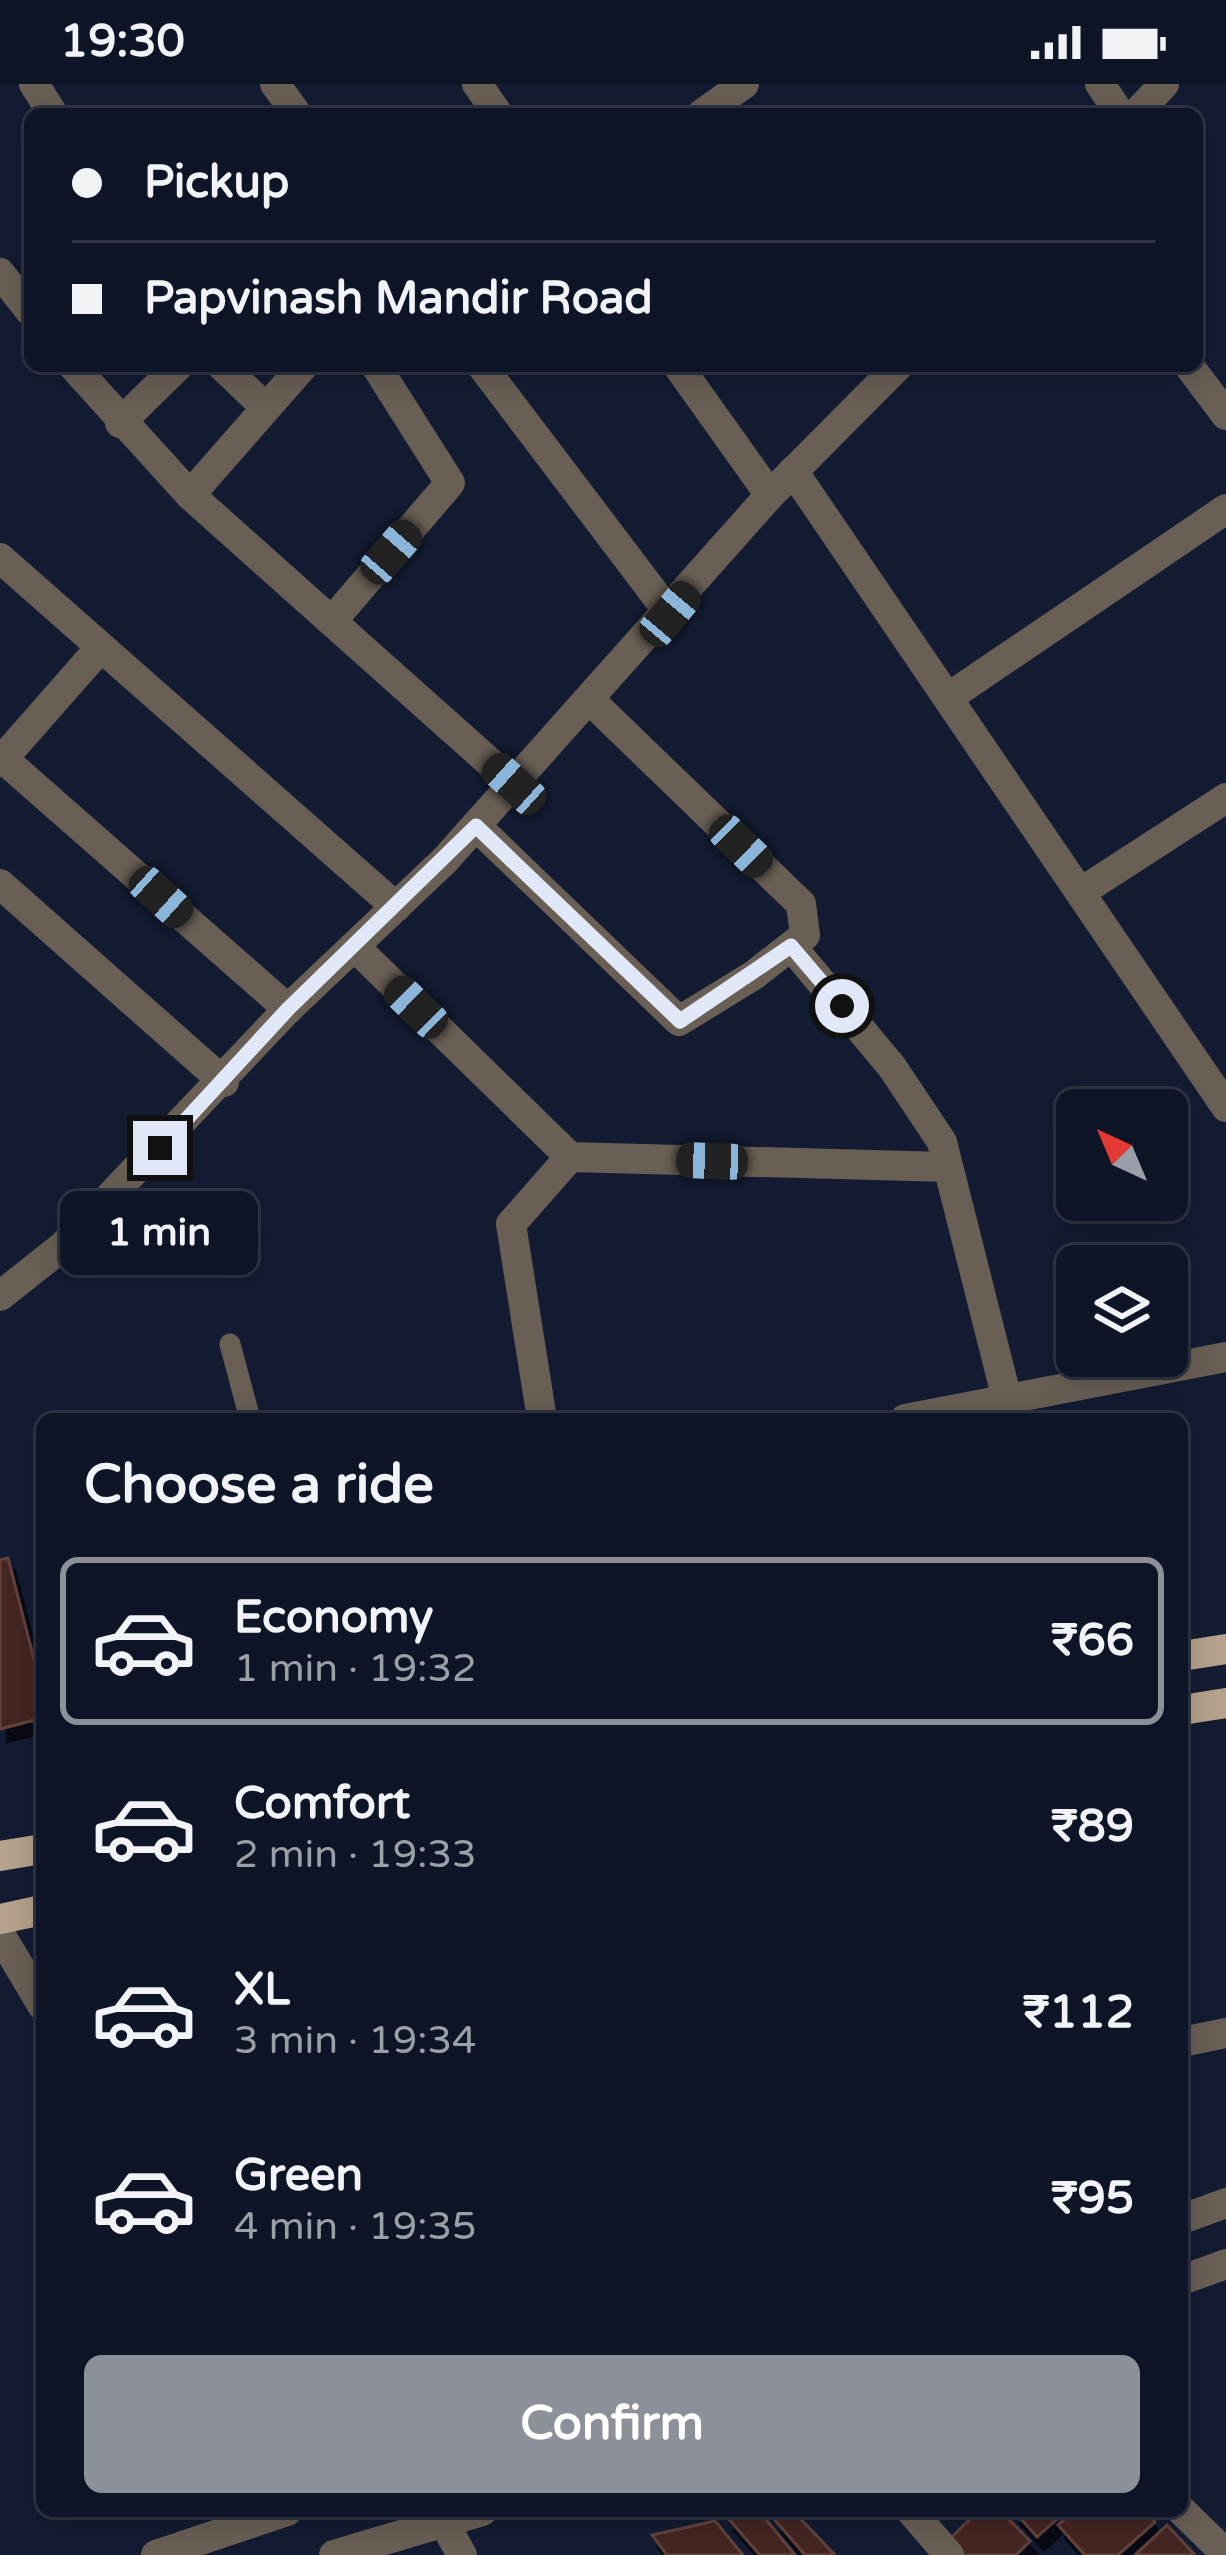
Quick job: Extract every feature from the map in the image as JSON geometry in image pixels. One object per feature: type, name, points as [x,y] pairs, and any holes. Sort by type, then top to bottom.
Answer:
[{"type":"main road","points":[[1188,1655],[1226,1649]]},
{"type":"main road","points":[[1188,1709],[1226,1703]]},
{"type":"main road","points":[[0,1856],[36,1850]]},
{"type":"main road","points":[[0,1919],[36,1911]]},
{"type":"street","points":[[1142,108],[1164,84]]},
{"type":"street","points":[[713,108],[741,93]]},
{"type":"street","points":[[0,273],[24,303]]},
{"type":"street","points":[[78,372],[190,494],[514,784]]},
{"type":"street","points":[[121,423],[172,372]]},
{"type":"street","points":[[228,372],[266,408]]},
{"type":"street","points":[[190,494],[298,372]]},
{"type":"street","points":[[332,621],[450,483],[380,372]]},
{"type":"street","points":[[487,372],[670,614]]},
{"type":"street","points":[[682,372],[770,495]]},
{"type":"street","points":[[0,1296],[63,1246],[224,1082],[288,1009],[476,826],[670,614],[770,495],[892,372]]},
{"type":"street","points":[[1194,372],[1226,415]]},
{"type":"street","points":[[793,471],[1226,1107]]},
{"type":"street","points":[[949,697],[1226,509]]},
{"type":"street","points":[[0,558],[396,907]]},
{"type":"street","points":[[101,647],[1,758],[288,1009]]},
{"type":"street","points":[[476,826],[680,1021],[805,935],[801,904],[591,701]]},
{"type":"street","points":[[1082,892],[1226,798]]},
{"type":"street","points":[[0,884],[224,1082]]},
{"type":"street","points":[[791,946],[892,1067],[942,1142],[1009,1409]]},
{"type":"street","points":[[355,947],[571,1157],[948,1167]]},
{"type":"street","points":[[541,1413],[511,1224],[571,1157]]},
{"type":"street","points":[[967,1413],[1009,1409],[1226,1357]]},
{"type":"street","points":[[0,1934],[36,1995]]},
{"type":"street","points":[[1188,2041],[1226,2033]]},
{"type":"street","points":[[1188,2217],[1226,2203]]},
{"type":"street","points":[[1188,2278],[1226,2264]]},
{"type":"street","points":[[156,2555],[269,2517]]},
{"type":"street","points":[[334,2555],[463,2517]]},
{"type":"street","points":[[916,2517],[949,2555]]},
{"type":"street","points":[[1188,2517],[1226,2554]]},
{"type":"street","points":[[444,2523],[462,2555]]},
{"type":"lane","points":[[230,1344],[248,1413]]},
{"type":"building","points":[[8,1558],[36,1668],[36,1720],[0,1729],[0,1560]]},
{"type":"building","points":[[727,2517],[764,2517],[795,2555],[760,2555]]},
{"type":"building","points":[[799,2517],[835,2555],[805,2555],[775,2520]]},
{"type":"building","points":[[972,2517],[1007,2517],[1030,2541],[1016,2555],[963,2555],[948,2541]]},
{"type":"building","points":[[1019,2517],[1059,2517],[1037,2537]]},
{"type":"building","points":[[1067,2517],[1151,2517],[1155,2522],[1118,2555],[1085,2555],[1058,2525]]},
{"type":"building","points":[[715,2521],[743,2555],[667,2555],[652,2535]]},
{"type":"building","points":[[1167,2525],[1195,2555],[1135,2555]]},
{"type":"route","points":[[160,1148],[288,1009],[476,826],[680,1021],[791,946],[842,1006]]}]
